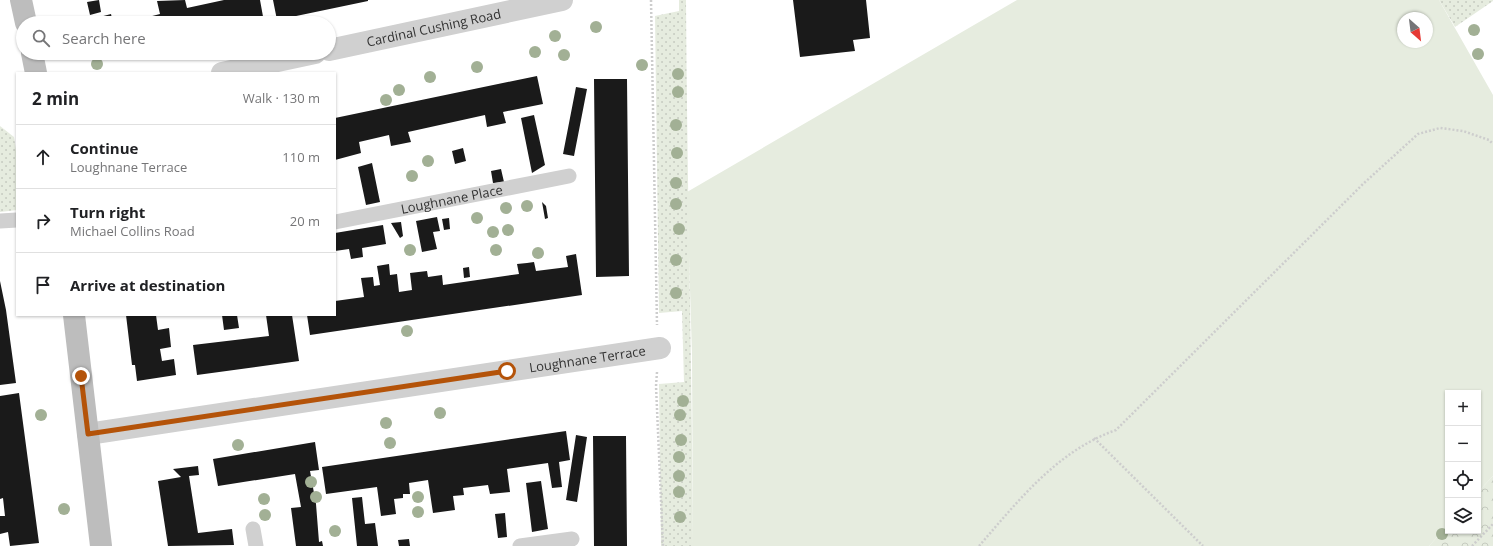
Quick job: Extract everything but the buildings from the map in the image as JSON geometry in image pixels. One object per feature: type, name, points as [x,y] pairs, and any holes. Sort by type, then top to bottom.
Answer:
[{"type":"street","points":[[21,0],[24,16]]},
{"type":"street","name":"Cardinal Cushing Road","points":[[336,48],[562,0]]},
{"type":"street","points":[[33,60],[36,72]]},
{"type":"street","points":[[227,72],[282,60]]},
{"type":"street","points":[[74,316],[101,546]]},
{"type":"street","name":"Loughnane Terrace","points":[[88,434],[660,348]]},
{"type":"lane","name":"Loughnane Place","points":[[336,222],[569,176]]},
{"type":"lane","points":[[0,221],[16,220]]},
{"type":"lane","points":[[253,529],[256,546]]},
{"type":"lane","points":[[520,546],[572,539]]},
{"type":"path","points":[[651,0],[657,318],[660,348],[656,386],[663,546]]},
{"type":"path","points":[[982,545],[1049,469],[1094,438],[1116,430],[1363,184],[1418,134],[1440,128],[1463,131],[1489,140],[1493,144]]},
{"type":"path","points":[[1094,438],[1203,546]]},
{"type":"path","points":[[1472,546],[1493,524]]},
{"type":"green space","points":[[679,0],[686,0],[693,546],[661,546],[659,384],[684,382],[682,311],[659,313],[655,16],[679,11]]},
{"type":"green space","points":[[1017,0],[1439,0],[1493,95],[1493,476],[1481,489],[1481,390],[1445,390],[1445,528],[1429,546],[693,546],[692,354],[687,192]]},
{"type":"green space","points":[[1439,0],[1493,0],[1493,1],[1455,27]]},
{"type":"green space","points":[[0,126],[14,137],[16,150],[16,210],[0,212]]},
{"type":"green space","points":[[1493,476],[1493,546],[1429,546],[1445,528],[1445,534],[1481,534],[1481,489]]},
{"type":"route","points":[[81,376],[88,434],[507,371]]}]
